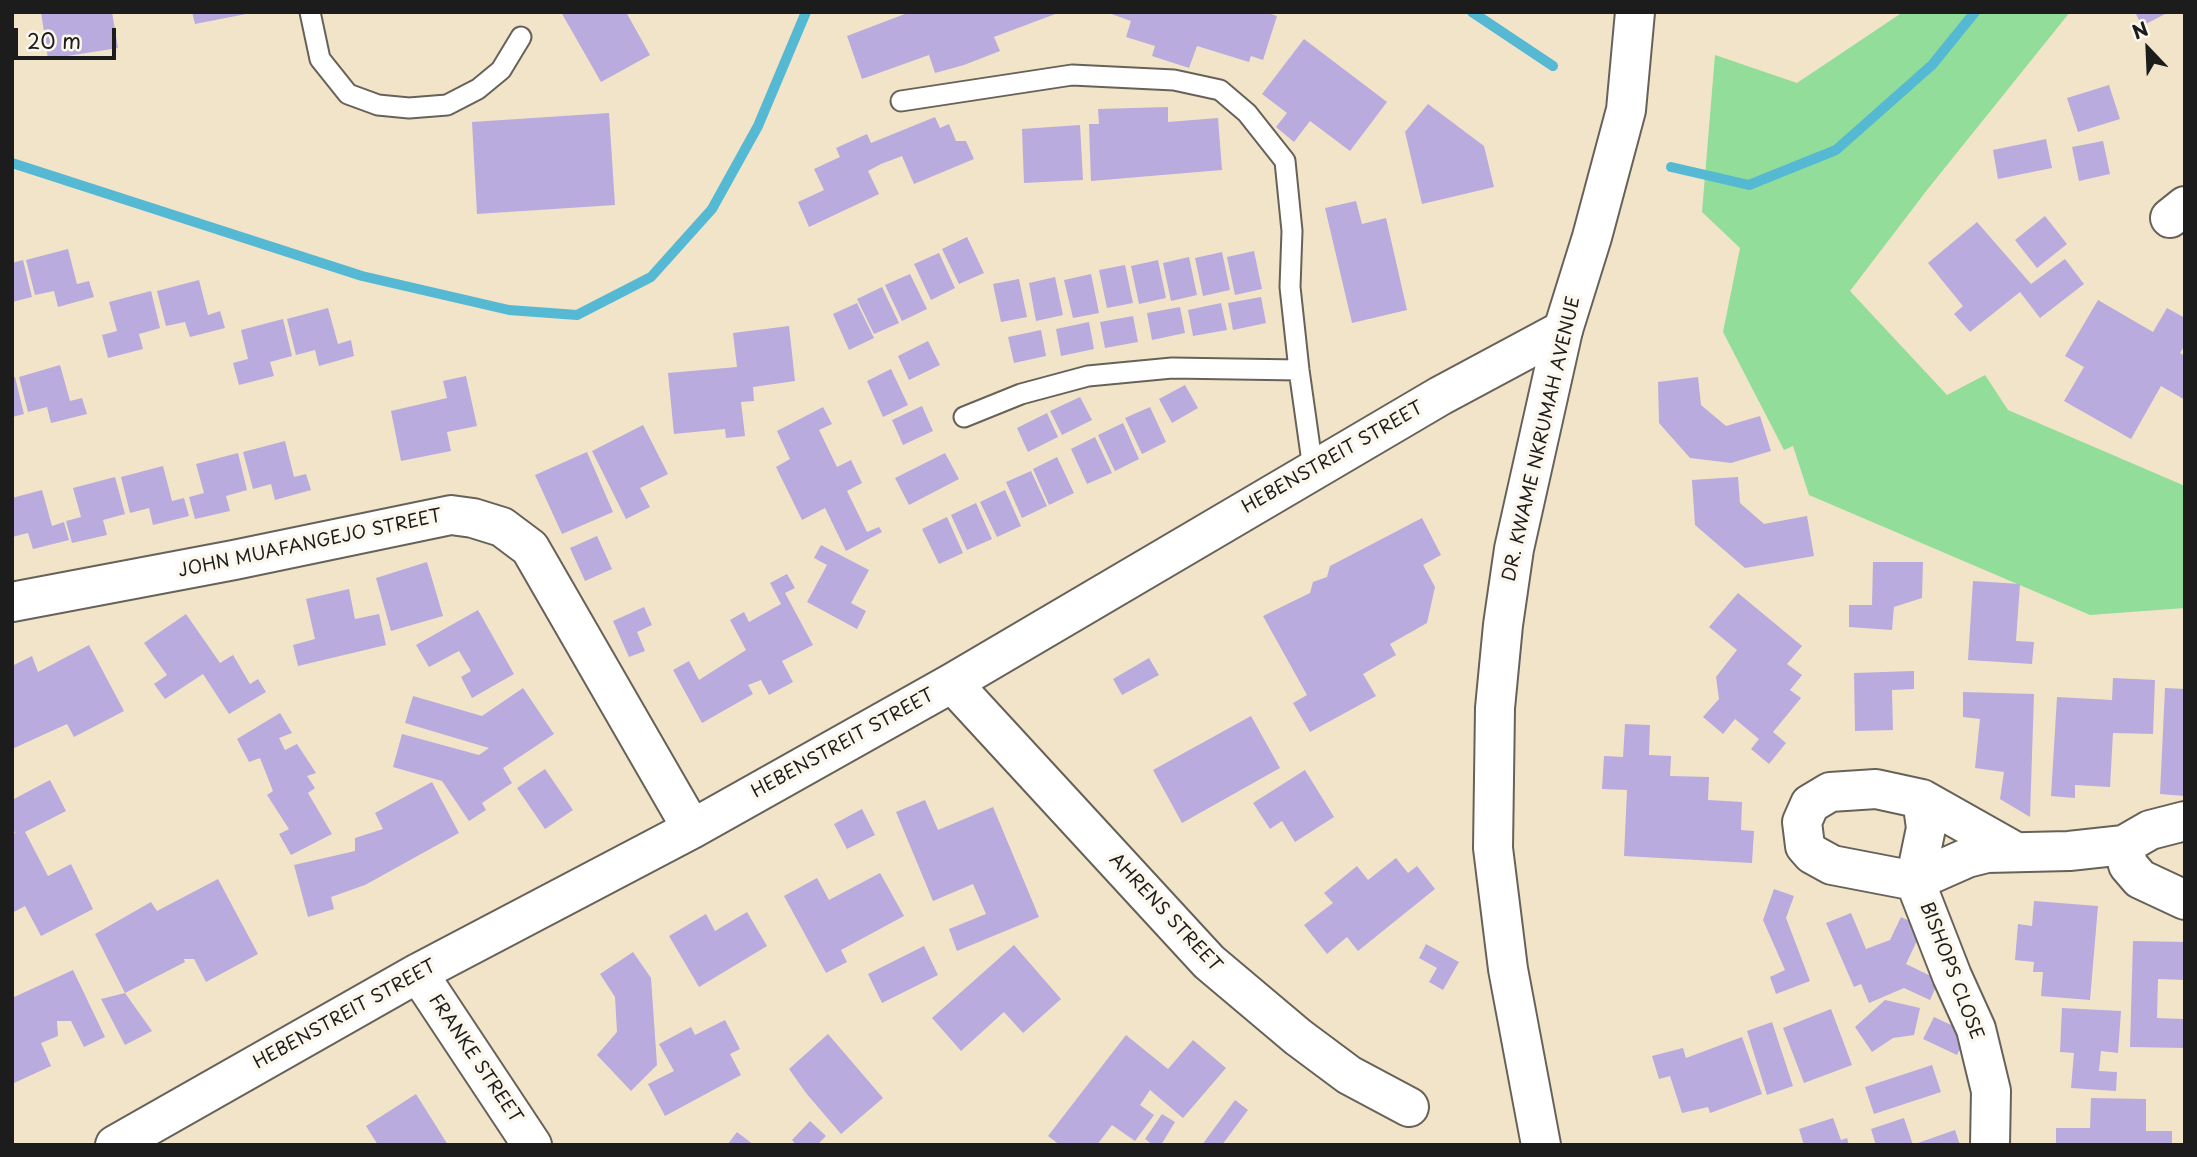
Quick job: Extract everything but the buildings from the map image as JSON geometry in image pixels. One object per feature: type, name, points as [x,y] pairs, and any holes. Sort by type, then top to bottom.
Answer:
[{"type":"street","name":"DR. KWAME NKRUMAH AVENUE","points":[[1541,1145],[1508,969],[1493,848],[1495,708],[1514,550],[1563,330],[1592,237],[1626,110],[1635,12]]},
{"type":"street","name":"HEBENSTREIT STREET","points":[[116,1145],[418,973],[692,829],[952,683],[1313,469],[1563,330]]},
{"type":"street","name":"JOHN MUAFANGEJO STREET","points":[[12,602],[451,515],[474,518],[502,527],[530,548],[692,829]]},
{"type":"street","name":"AHRENS STREET","points":[[952,683],[1209,962],[1298,1037],[1349,1075],[1409,1107]]},
{"type":"street","name":"BISHOPS CLOSE","points":[[1990,1145],[1991,1091],[1976,1029],[1952,976],[1916,881],[1926,828],[1922,799],[1876,789],[1830,792],[1810,804],[1802,821],[1805,846],[1812,855],[1832,866],[1916,881],[1977,855],[2069,852],[2124,845],[2150,830],[2185,821]]},
{"type":"street","points":[[1922,799],[2017,852]]},
{"type":"street","points":[[2124,845],[2128,865],[2140,879],[2185,900]]},
{"type":"street","name":"FRANKE STREET","points":[[418,973],[532,1145]]},
{"type":"street","name":"DR. KWAME NKRUMAH AVENUE","points":[[1520,1039],[1551,1107],[1564,1145]]},
{"type":"lane","points":[[310,12],[320,59],[348,94],[378,105],[409,108],[447,105],[478,89],[501,71],[521,37]]},
{"type":"lane","points":[[901,101],[1072,75],[1174,80],[1220,90],[1247,113],[1285,161],[1293,231],[1290,286],[1313,469]]},
{"type":"lane","points":[[964,417],[1021,394],[1088,376],[1172,368],[1299,370]]},
{"type":"green space","points":[[1903,12],[2070,12],[1850,291],[1947,395],[1985,375],[2008,410],[2185,486],[2185,608],[2090,615],[1809,495],[1793,446],[1784,450],[1723,332],[1740,248],[1702,212],[1715,55],[1797,83]]},
{"type":"waterway","points":[[12,163],[362,276],[509,310],[577,315],[651,277],[712,209],[758,126],[806,12]]},
{"type":"waterway","points":[[1472,12],[1553,66]]},
{"type":"waterway","points":[[1671,167],[1749,185],[1836,150],[1932,65],[1975,12]]}]
